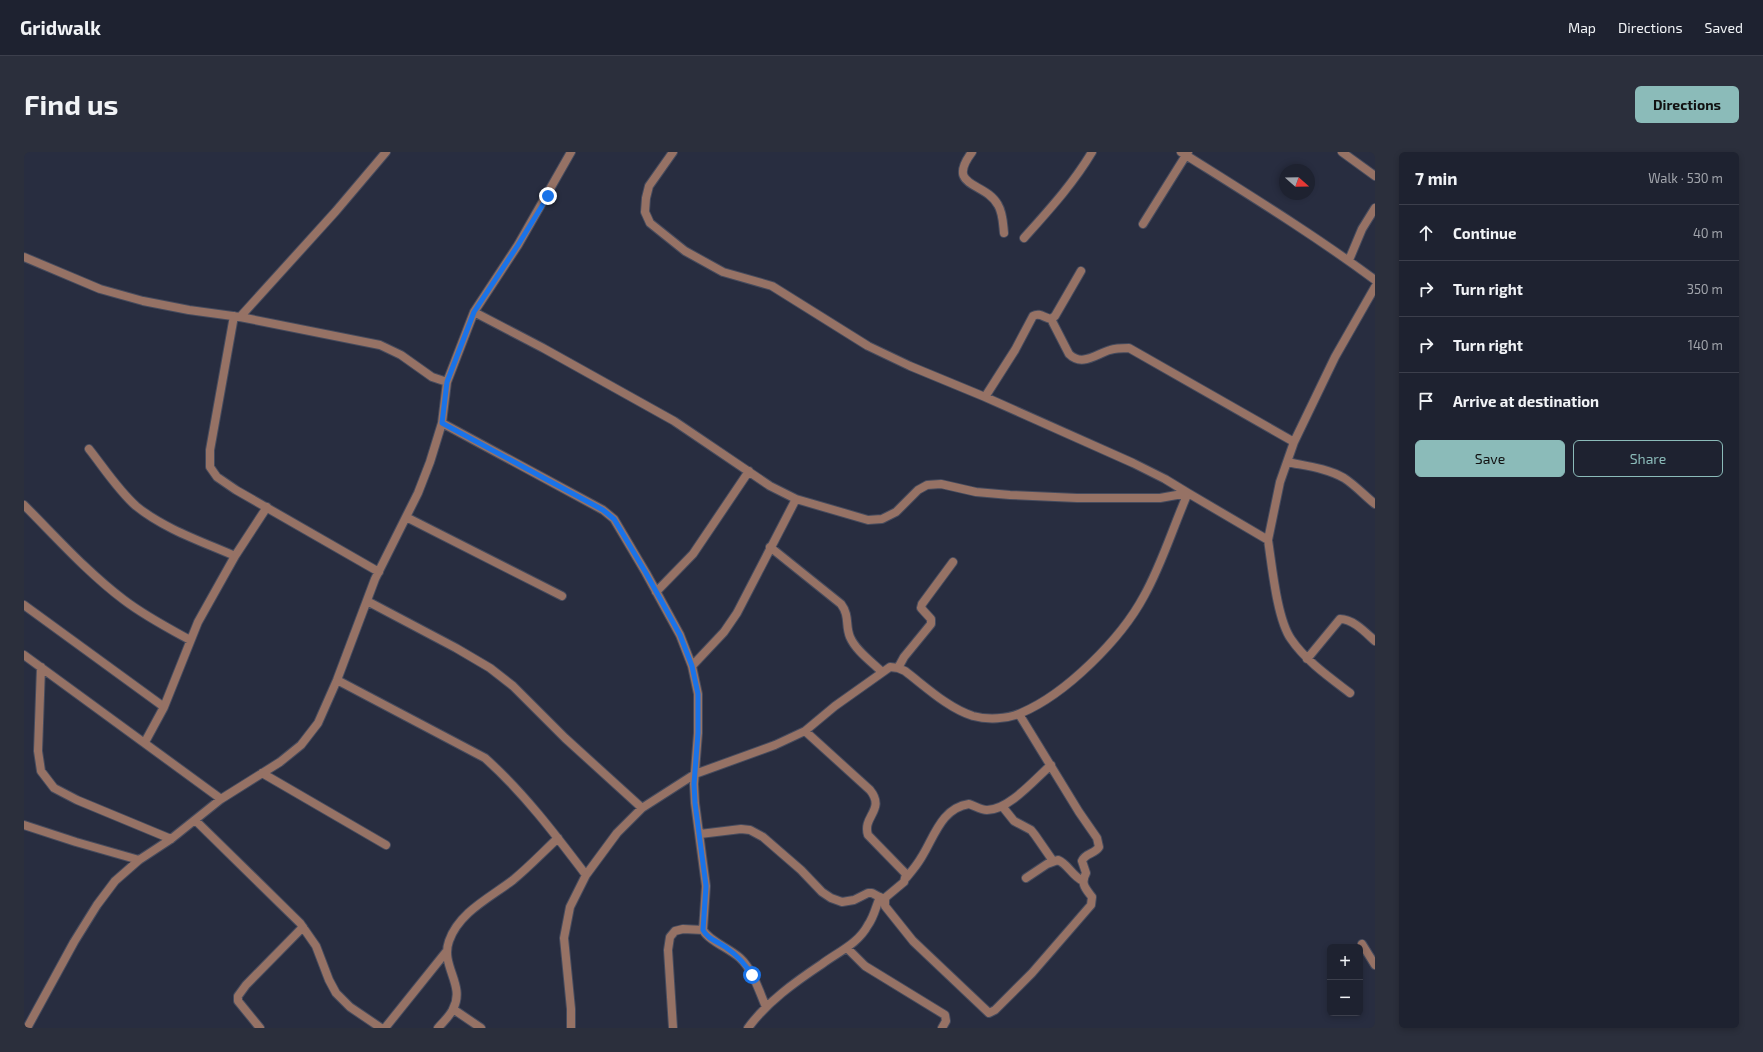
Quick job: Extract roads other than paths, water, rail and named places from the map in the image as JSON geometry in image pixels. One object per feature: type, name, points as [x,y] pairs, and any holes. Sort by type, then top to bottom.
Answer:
[{"type":"street","points":[[379,572],[217,477],[210,467],[210,450],[237,316],[336,211],[386,152]]},
{"type":"street","points":[[27,1028],[74,942],[97,905],[115,881],[139,860],[171,839],[221,799],[280,762],[301,745],[318,723],[337,680],[379,572],[406,517],[430,462],[442,423],[447,382],[474,312],[518,245],[571,152]]},
{"type":"street","points":[[673,152],[649,186],[645,212],[650,223],[663,235],[685,251],[723,272],[772,286],[868,346],[910,366],[985,397],[1165,479],[1268,540]]},
{"type":"street","points":[[972,152],[964,162],[962,168],[963,176],[991,196],[998,204],[1004,233]]},
{"type":"street","points":[[1024,238],[1060,198],[1080,172],[1092,152]]},
{"type":"street","points":[[1342,152],[1375,176]]},
{"type":"street","points":[[1143,224],[1185,153],[1349,260],[1375,280]]},
{"type":"street","points":[[1349,260],[1362,229],[1375,208]]},
{"type":"street","points":[[24,257],[100,289],[143,301],[189,310],[237,316],[380,345],[401,355],[432,377],[447,382]]},
{"type":"street","points":[[1051,319],[1058,312],[1081,271]]},
{"type":"street","points":[[1350,693],[1307,659],[1290,638],[1281,618],[1268,540],[1272,516],[1294,442],[1335,357],[1375,287]]},
{"type":"street","points":[[474,312],[543,348],[674,421],[770,486],[796,499],[868,520],[882,519],[896,512],[918,490],[927,485],[941,484],[976,492],[1010,495],[1077,498],[1160,498],[1188,493]]},
{"type":"street","points":[[985,397],[1015,350],[1033,316],[1040,314],[1051,319],[1073,359],[1080,361],[1086,360],[1118,347],[1128,348],[1294,442]]},
{"type":"street","points":[[442,423],[603,510],[614,519],[680,635],[692,666],[698,694],[695,803],[706,886],[703,930],[705,935],[726,947],[741,959],[752,975],[766,1007]]},
{"type":"street","points":[[89,449],[119,488],[137,506],[154,519],[235,556]]},
{"type":"street","points":[[1287,462],[1317,467],[1334,472],[1345,479],[1375,504]]},
{"type":"street","points":[[656,592],[694,554],[749,472]]},
{"type":"street","points":[[571,1028],[571,1009],[564,938],[570,907],[586,874],[617,833],[642,808],[695,774],[775,745],[805,731],[835,706],[890,667],[905,671],[951,705],[973,716],[993,719],[1019,714],[1039,704],[1065,685],[1105,650],[1125,627],[1144,596],[1188,493]]},
{"type":"street","points":[[692,666],[724,632],[737,613],[796,499]]},
{"type":"street","points":[[24,505],[78,558],[124,600],[153,619],[190,640]]},
{"type":"street","points":[[145,742],[164,707],[198,622],[235,556],[266,507]]},
{"type":"street","points":[[406,517],[562,596]]},
{"type":"street","points":[[770,547],[841,604],[846,611],[850,637],[857,647],[882,672]]},
{"type":"street","points":[[898,668],[904,657],[931,624],[931,620],[921,608],[922,604],[954,562]]},
{"type":"street","points":[[367,601],[456,648],[490,668],[513,686],[565,738],[642,808]]},
{"type":"street","points":[[24,605],[164,707]]},
{"type":"street","points":[[1307,659],[1340,618],[1350,621],[1375,640]]},
{"type":"street","points":[[24,655],[221,799]]},
{"type":"street","points":[[41,667],[38,751],[41,771],[54,788],[77,800],[171,839]]},
{"type":"street","points":[[337,680],[485,758],[503,774],[558,838],[586,874]]},
{"type":"street","points":[[1019,714],[1099,842],[1097,850],[1083,858],[1082,865],[1086,873],[1082,881]]},
{"type":"street","points":[[805,731],[876,797],[876,806],[868,824],[868,835],[904,871],[906,878]]},
{"type":"street","points":[[748,1028],[766,1007],[795,983],[847,948],[868,926],[882,898],[906,878],[922,857],[941,822],[951,812],[969,804],[988,810],[1002,806],[1014,798],[1051,765]]},
{"type":"street","points":[[262,773],[386,845]]},
{"type":"street","points":[[1002,806],[1014,821],[1031,830],[1053,861]]},
{"type":"street","points":[[195,820],[282,903],[303,927],[316,946],[329,980],[336,993],[350,1006],[381,1028]]},
{"type":"street","points":[[24,825],[139,860]]},
{"type":"street","points":[[700,834],[741,829],[750,830],[763,837],[801,870],[822,892],[831,898],[842,902],[854,900],[868,893],[882,898],[885,906],[913,941],[989,1013],[995,1010],[1032,973],[1091,905],[1092,897],[1082,881],[1072,874],[1061,862],[1053,861],[1026,878]]},
{"type":"street","points":[[385,1028],[446,952],[457,927],[470,912],[489,896],[512,880],[558,838]]},
{"type":"street","points":[[260,1028],[238,1002],[238,996],[303,927]]},
{"type":"street","points":[[673,1028],[668,950],[670,937],[675,931],[683,929],[703,930]]},
{"type":"street","points":[[1363,946],[1375,965]]},
{"type":"street","points":[[847,948],[865,966],[945,1015],[946,1021],[942,1028]]},
{"type":"street","points":[[438,1028],[453,1009],[458,990],[449,967],[446,952]]},
{"type":"street","points":[[453,1009],[481,1028]]}]
